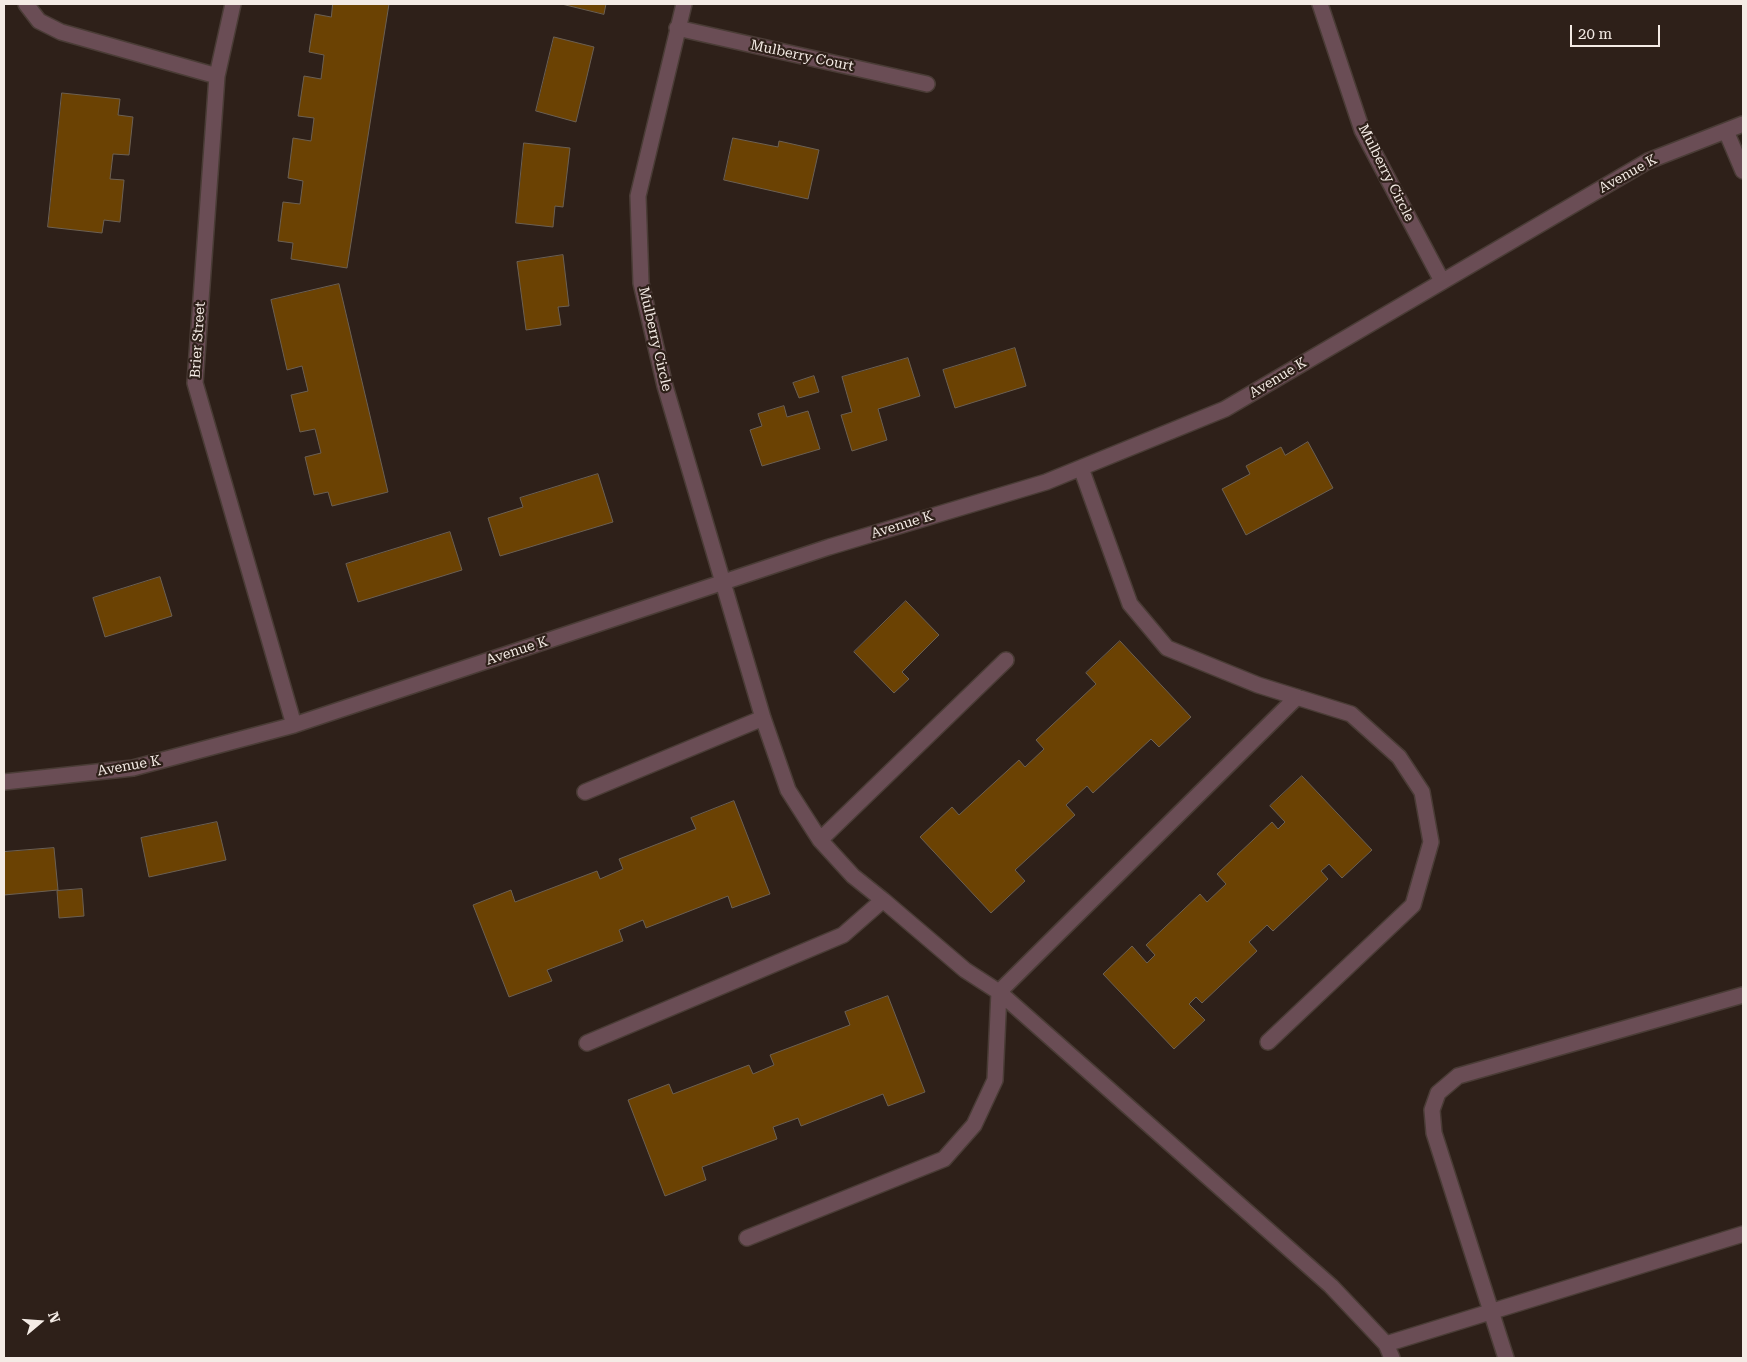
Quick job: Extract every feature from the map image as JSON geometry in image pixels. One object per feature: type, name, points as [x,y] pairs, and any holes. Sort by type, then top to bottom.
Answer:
[{"type":"street","points":[[26,4],[39,21],[61,32],[217,76]]},
{"type":"street","name":"Brier Street","points":[[233,4],[217,76],[195,383],[294,725]]},
{"type":"street","name":"Mulberry Circle","points":[[684,4],[638,196],[641,283],[665,386],[763,718],[788,790],[820,840],[853,876],[965,970],[999,992],[1330,1286],[1389,1351]]},
{"type":"street","name":"Mulberry Circle","points":[[1320,4],[1362,130],[1442,281]]},
{"type":"street","name":"Mulberry Court","points":[[677,28],[927,84]]},
{"type":"street","name":"Avenue K","points":[[4,782],[133,768],[294,725],[829,547],[1046,482],[1225,409],[1648,161],[1743,124]]},
{"type":"street","points":[[1726,131],[1743,171]]},
{"type":"street","points":[[1081,468],[1130,604],[1167,648],[1258,685],[1351,714],[1400,757],[1422,792],[1431,842],[1413,905],[1268,1042]]},
{"type":"street","points":[[820,840],[1006,660]]},
{"type":"street","points":[[747,1238],[944,1159],[974,1125],[995,1080],[999,992],[1297,697]]},
{"type":"street","points":[[585,792],[763,718]]},
{"type":"street","points":[[587,1043],[842,935],[882,900]]},
{"type":"street","points":[[1506,1358],[1434,1133],[1432,1110],[1438,1093],[1458,1076],[1743,996]]},
{"type":"street","points":[[1389,1351],[1490,1312],[1743,1234]]},
{"type":"building","points":[[333,4],[389,4],[347,268],[291,259],[293,243],[278,241],[283,202],[300,204],[303,181],[288,178],[293,138],[311,141],[314,118],[298,116],[304,76],[321,79],[324,55],[309,52],[315,14],[331,17]]},
{"type":"building","points":[[562,4],[606,4],[604,14]]},
{"type":"building","points":[[554,37],[594,47],[576,122],[536,111]]},
{"type":"building","points":[[62,93],[120,99],[118,115],[133,117],[129,155],[113,154],[110,179],[124,180],[120,222],[104,220],[102,233],[48,227]]},
{"type":"building","points":[[733,138],[778,147],[779,141],[819,150],[808,199],[724,180]]},
{"type":"building","points":[[524,143],[570,148],[563,207],[555,206],[553,227],[516,223]]},
{"type":"building","points":[[563,255],[569,306],[558,307],[561,325],[526,330],[517,262]]},
{"type":"building","points":[[339,284],[388,492],[332,506],[328,492],[314,495],[305,457],[321,453],[315,429],[300,432],[291,395],[308,391],[302,366],[287,370],[271,300]]},
{"type":"building","points":[[1015,348],[1026,386],[955,408],[943,370]]},
{"type":"building","points":[[908,358],[920,396],[878,409],[887,440],[852,451],[841,415],[852,412],[842,377]]},
{"type":"building","points":[[814,376],[819,392],[799,398],[793,383]]},
{"type":"building","points":[[784,406],[787,417],[808,411],[820,449],[762,466],[750,430],[762,426],[758,414]]},
{"type":"building","points":[[1308,442],[1333,488],[1246,535],[1222,489],[1250,474],[1246,466],[1281,447],[1285,455]]},
{"type":"building","points":[[598,474],[613,522],[500,556],[488,518],[523,507],[520,498]]},
{"type":"building","points":[[450,532],[462,570],[358,602],[346,564]]},
{"type":"building","points":[[160,577],[172,616],[105,637],[93,598]]},
{"type":"building","points":[[906,601],[939,635],[902,672],[909,679],[894,693],[854,652]]},
{"type":"building","points":[[1120,641],[1191,717],[1159,747],[1151,739],[1093,793],[1087,786],[1066,805],[1075,815],[1015,870],[1025,881],[991,913],[920,837],[952,807],[959,815],[1019,760],[1025,767],[1044,749],[1036,740],[1096,684],[1086,673]]},
{"type":"building","points":[[1302,776],[1372,850],[1342,878],[1329,864],[1321,871],[1328,879],[1273,931],[1267,925],[1249,942],[1257,951],[1202,1003],[1196,997],[1189,1004],[1205,1020],[1174,1049],[1103,974],[1132,946],[1147,963],[1155,955],[1146,945],[1200,894],[1207,902],[1226,884],[1217,874],[1272,822],[1278,829],[1285,822],[1270,806]]},
{"type":"building","points":[[734,801],[770,894],[732,908],[728,896],[646,928],[643,920],[619,930],[623,941],[547,970],[552,981],[509,997],[473,905],[511,890],[515,902],[597,871],[600,879],[623,869],[619,859],[696,829],[691,818]]},
{"type":"building","points":[[217,822],[226,860],[149,877],[141,838]]},
{"type":"building","points":[[54,848],[58,890],[4,895],[4,852]]},
{"type":"building","points":[[82,889],[84,916],[59,918],[57,891]]},
{"type":"building","points":[[888,996],[925,1092],[888,1106],[883,1094],[801,1126],[798,1118],[773,1127],[777,1139],[702,1167],[706,1180],[665,1196],[628,1100],[669,1084],[673,1094],[749,1065],[753,1074],[774,1065],[770,1055],[850,1025],[845,1012]]}]
